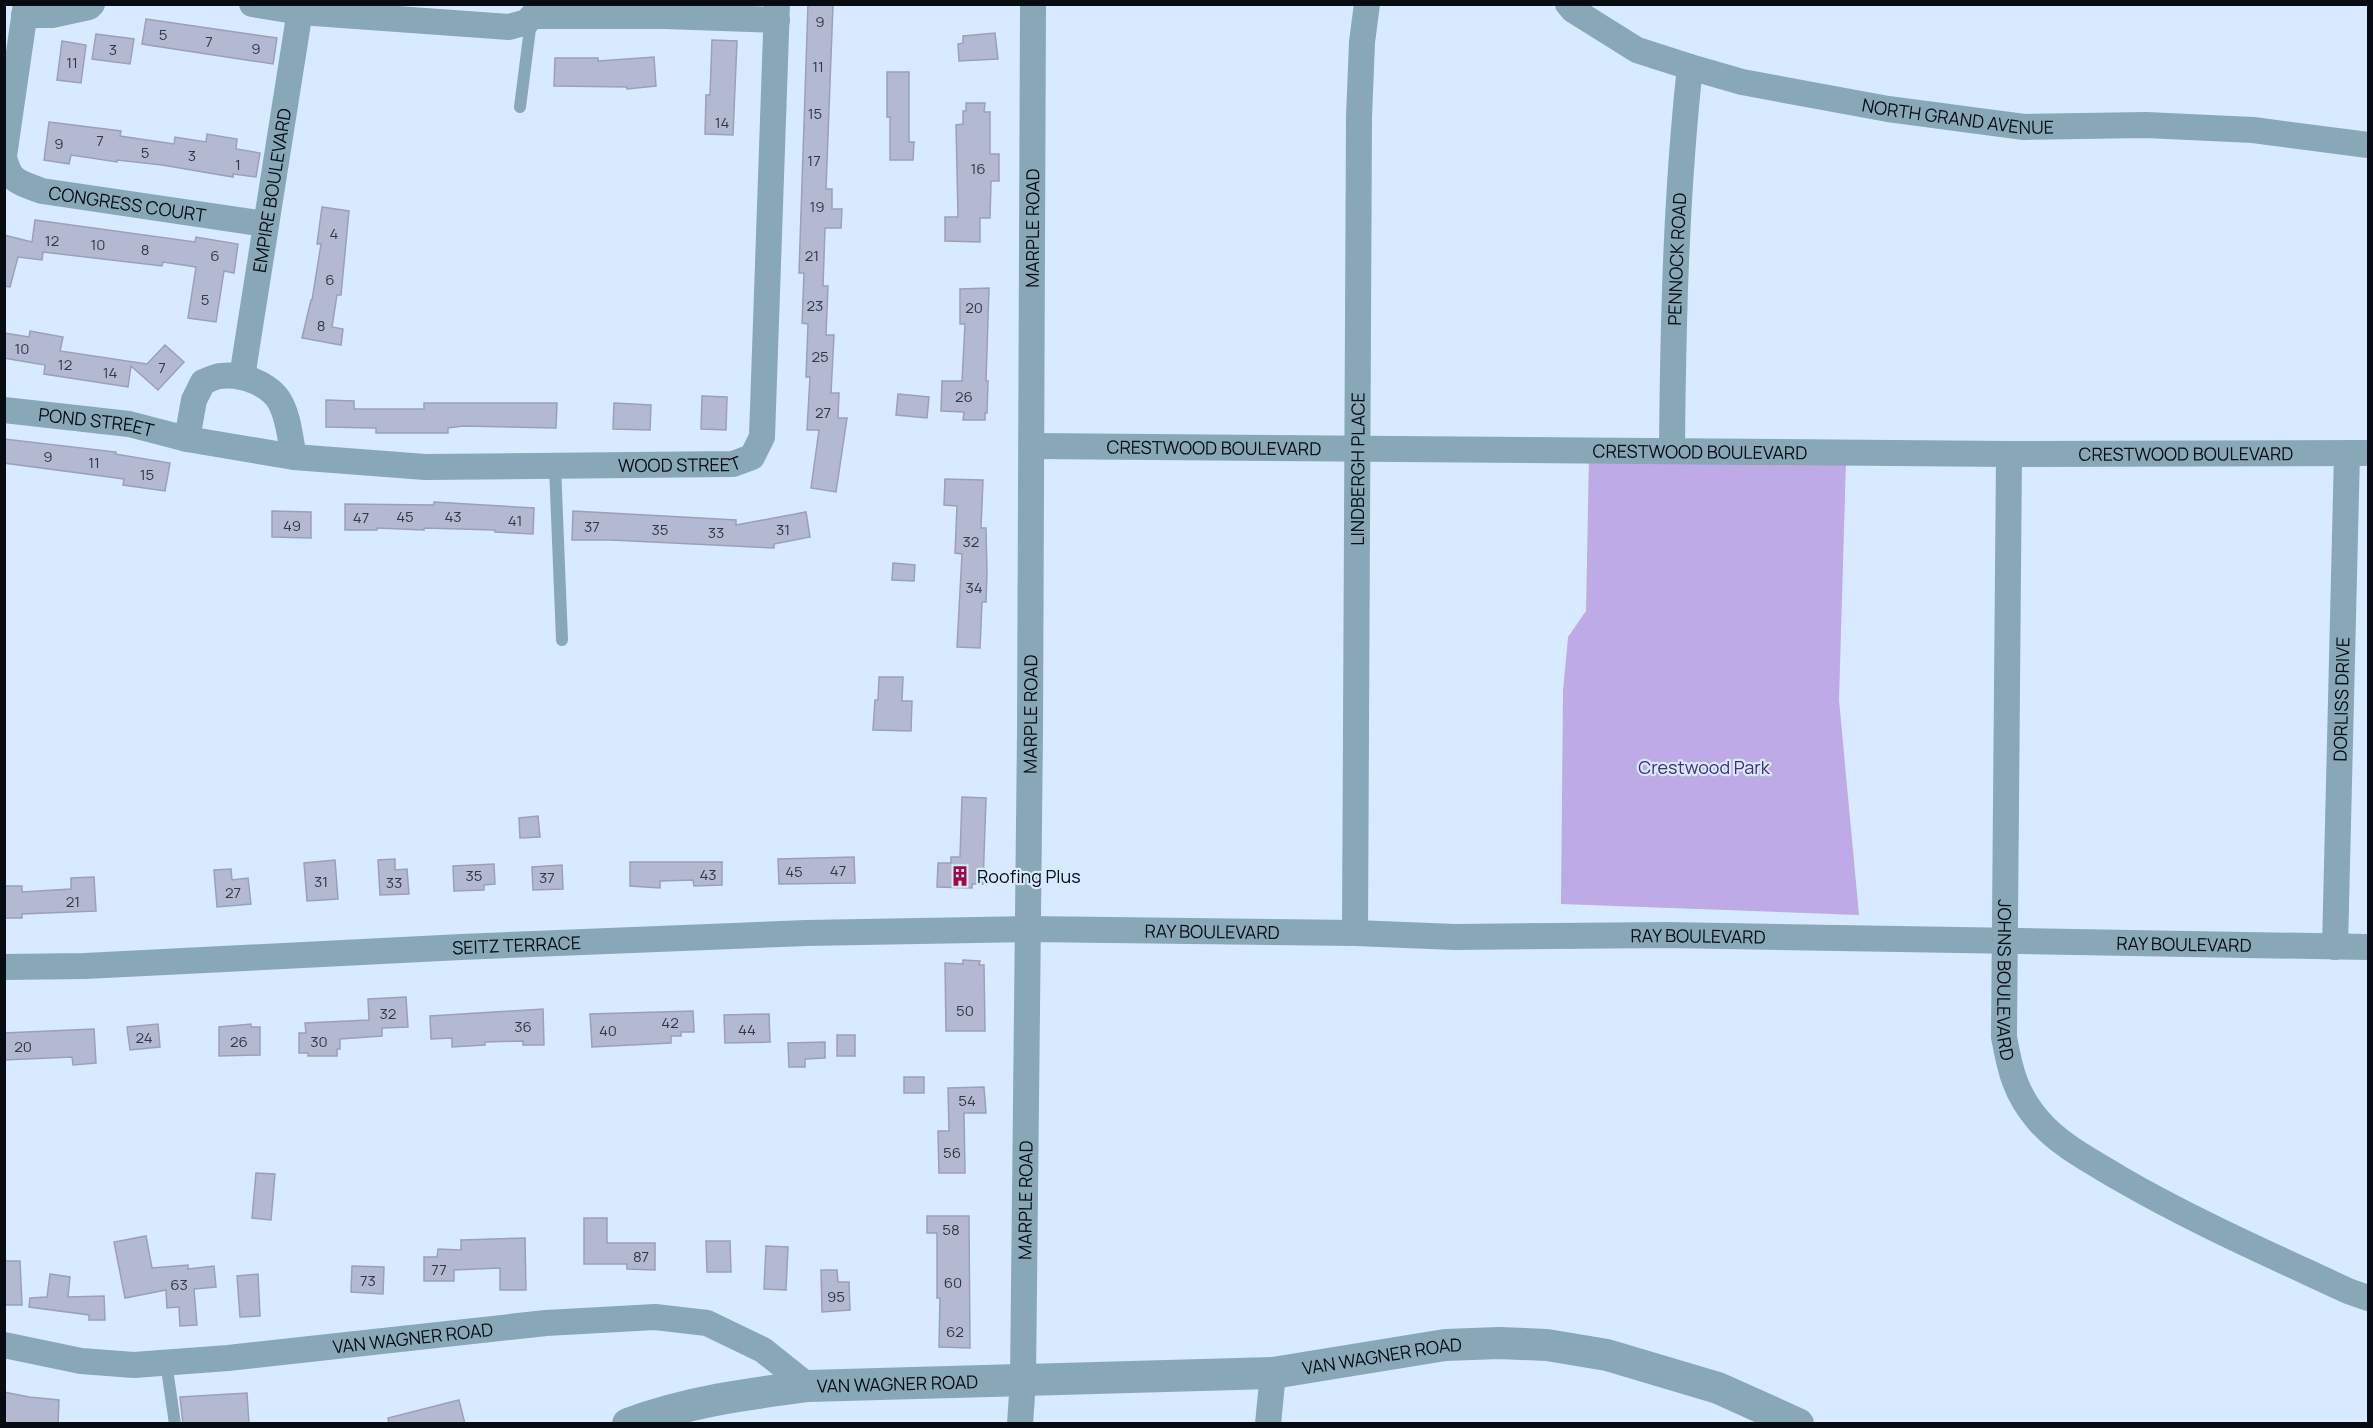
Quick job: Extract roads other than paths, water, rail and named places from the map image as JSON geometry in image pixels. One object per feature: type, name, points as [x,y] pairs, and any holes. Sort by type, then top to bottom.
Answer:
[{"type":"street","points":[[25,10],[52,15],[89,7],[92,4]]},
{"type":"street","points":[[252,4],[509,27],[527,22],[533,10],[665,16],[777,12]]},
{"type":"street","name":"MARPLE ROAD","points":[[1020,1424],[1023,1380],[1028,929],[1033,4]]},
{"type":"street","name":"LINDBERGH PLACE","points":[[1355,933],[1359,117],[1362,42],[1367,4]]},
{"type":"street","name":"NORTH GRAND AVENUE","points":[[1568,4],[1573,10],[1637,50],[1742,82],[1876,107],[2024,128],[2146,125],[2253,130],[2368,145]]},
{"type":"street","name":"EMPIRE BOULEVARD","points":[[242,377],[301,8]]},
{"type":"street","name":"CONGRESS COURT","points":[[25,10],[4,157],[8,172],[16,181],[42,191],[266,224]]},
{"type":"street","name":"WOOD STREET","points":[[187,439],[294,457],[425,467],[733,464],[753,457],[762,437],[777,12]]},
{"type":"street","name":"PENNOCK ROAD","points":[[1672,452],[1673,299],[1681,150],[1690,67]]},
{"type":"street","points":[[187,439],[194,400],[203,382],[221,376],[242,377],[264,386],[279,399],[285,414],[294,457]]},
{"type":"street","name":"POND STREET","points":[[4,410],[129,424],[187,439]]},
{"type":"street","name":"CRESTWOOD BOULEVARD","points":[[1032,446],[2009,454],[2358,453]]},
{"type":"street","name":"DORLISS DRIVE","points":[[2335,947],[2358,453]]},
{"type":"street","name":"JOHNS BOULEVARD","points":[[2009,454],[2004,1037],[2012,1077],[2038,1121],[2076,1152],[2177,1211],[2348,1291],[2368,1298]]},
{"type":"street","name":"RAY BOULEVARD","points":[[1028,929],[1355,933],[1455,937],[1667,935],[2368,947]]},
{"type":"street","name":"SEITZ TERRACE","points":[[4,967],[85,966],[473,946],[806,933],[1028,929]]},
{"type":"street","name":"VAN WAGNER ROAD","points":[[4,1345],[81,1361],[134,1365],[228,1358],[546,1323],[655,1317],[707,1323],[763,1350],[808,1386],[1273,1374],[1445,1345],[1499,1343],[1547,1345],[1607,1355],[1718,1388],[1798,1424]]},
{"type":"street","points":[[1268,1424],[1273,1374]]},
{"type":"street","points":[[628,1424],[653,1414],[686,1415],[732,1396],[808,1386]]},
{"type":"lane","points":[[520,106],[533,10]]},
{"type":"lane","points":[[555,466],[562,640]]},
{"type":"lane","points":[[166,1362],[175,1424]]},
{"type":"place","name":"Roofing Plus","points":[[960,876]]},
{"type":"park label","name":"Crestwood Park","points":[[1704,767]]}]
